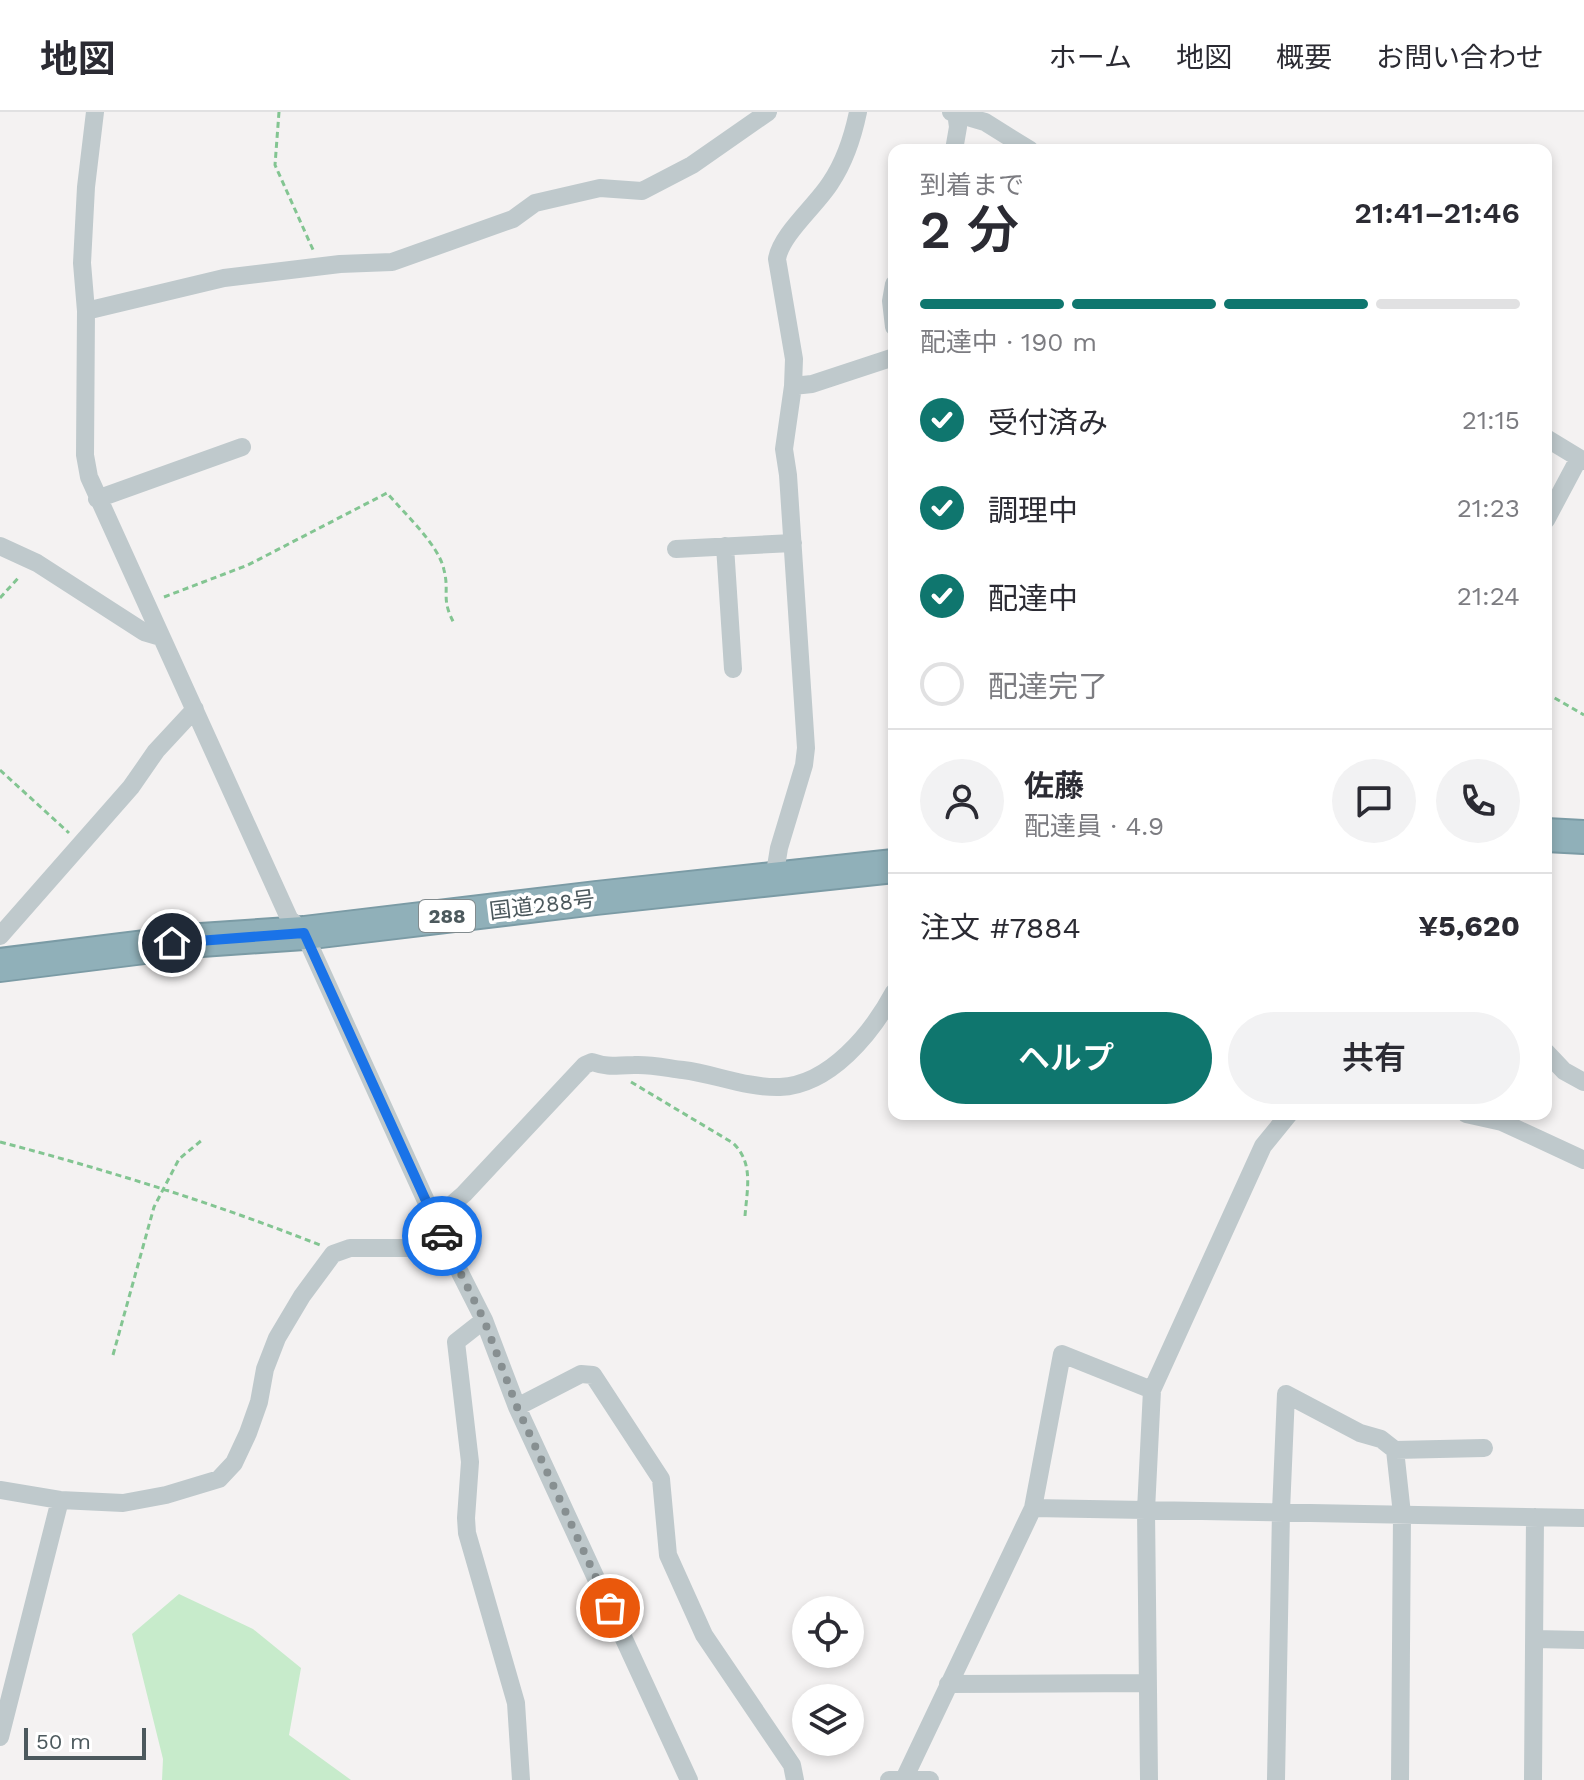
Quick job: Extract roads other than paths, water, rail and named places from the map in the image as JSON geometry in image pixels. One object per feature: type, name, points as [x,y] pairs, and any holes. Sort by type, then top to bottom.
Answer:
[{"type":"highway","points":[[1552,822],[1584,823]]},
{"type":"highway","points":[[1552,835],[1584,837]]},
{"type":"highway","name":"国道288号","points":[[774,875],[888,858]]},
{"type":"highway","name":"国道288号","points":[[0,953],[82,941],[297,925],[774,875],[888,866]]},
{"type":"highway","name":"国道288号","points":[[0,965],[297,925]]},
{"type":"street","points":[[95,112],[86,187],[82,263],[86,311],[85,455],[97,499],[484,1320],[517,1407],[689,1780]]},
{"type":"street","points":[[86,311],[224,278],[318,266],[392,262],[513,219],[535,203],[600,188],[642,191],[692,165],[768,112]]},
{"type":"street","points":[[774,875],[806,756],[784,449],[793,386],[792,345],[777,266],[779,252],[831,183],[847,150],[858,112]]},
{"type":"street","points":[[955,144],[958,127],[955,113],[985,122],[1020,144]]},
{"type":"street","points":[[793,386],[812,384],[888,359]]},
{"type":"street","points":[[1552,442],[1581,460],[1552,510]]},
{"type":"street","points":[[97,499],[242,447]]},
{"type":"street","points":[[676,549],[793,543]]},
{"type":"street","points":[[0,546],[34,561],[144,632],[161,637]]},
{"type":"street","points":[[725,546],[733,669]]},
{"type":"street","points":[[0,936],[195,709]]},
{"type":"street","points":[[435,1219],[464,1194],[585,1065],[592,1062],[607,1068],[654,1066],[748,1084],[790,1086],[822,1073],[842,1057],[868,1032],[888,1001]]},
{"type":"street","points":[[1552,1058],[1564,1071],[1584,1082]]},
{"type":"street","points":[[1149,1780],[1146,1510],[1152,1390],[1263,1146],[1284,1120]]},
{"type":"street","points":[[1493,1120],[1584,1160]]},
{"type":"street","points":[[0,1490],[60,1500],[132,1503],[207,1483],[226,1473],[248,1433],[267,1361],[277,1338],[302,1296],[333,1254],[350,1248],[429,1248],[446,1245]]},
{"type":"street","points":[[484,1320],[456,1342],[470,1462],[467,1533],[516,1703],[521,1780]]},
{"type":"street","points":[[904,1779],[1033,1508],[1062,1354],[1152,1390]]},
{"type":"street","points":[[517,1407],[581,1374],[593,1375],[661,1479],[668,1555],[704,1635],[792,1765],[795,1780]]},
{"type":"street","points":[[1276,1780],[1286,1394],[1360,1433],[1381,1439],[1395,1450],[1484,1448]]},
{"type":"street","points":[[1395,1450],[1402,1514],[1400,1780]]},
{"type":"street","points":[[0,1737],[60,1500]]},
{"type":"street","points":[[1033,1508],[1584,1518]]},
{"type":"street","points":[[1533,1780],[1535,1517]]},
{"type":"street","points":[[1534,1639],[1584,1640]]},
{"type":"street","points":[[948,1684],[1148,1683]]},
{"type":"street","points":[[889,1780],[930,1780]]}]
